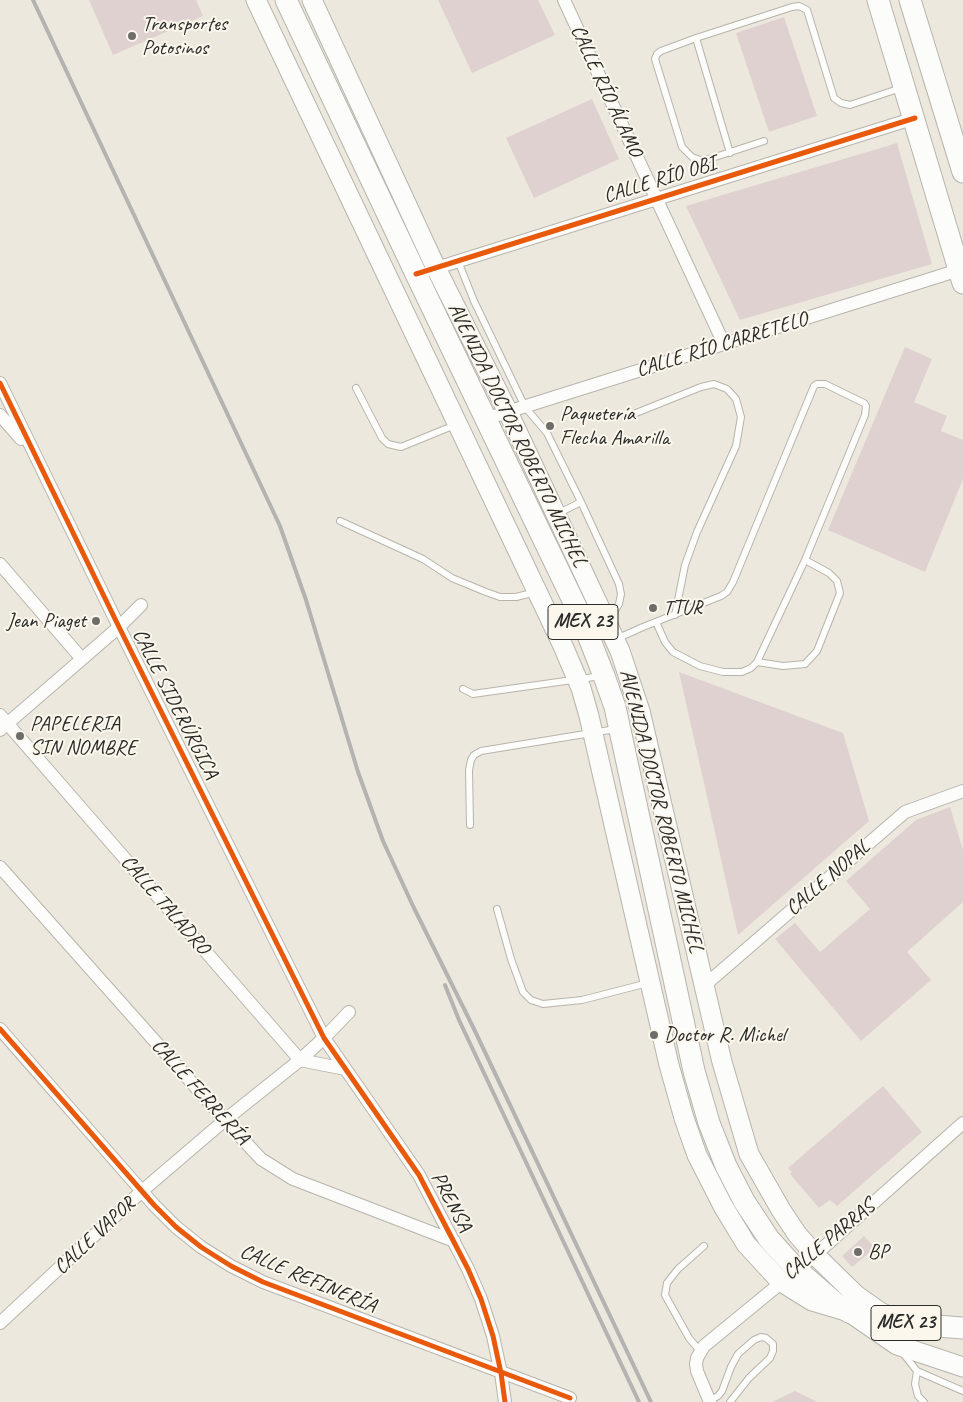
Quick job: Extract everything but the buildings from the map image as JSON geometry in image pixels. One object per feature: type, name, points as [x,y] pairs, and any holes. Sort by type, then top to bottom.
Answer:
[{"type":"main road","name":"AVENIDA DOCTOR ROBERTO MICHEL","points":[[256,0],[577,680],[593,733],[669,1065],[697,1155],[723,1206],[746,1244],[788,1275],[816,1287],[849,1312],[901,1322],[963,1328]]},
{"type":"main road","name":"AVENIDA DOCTOR ROBERTO MICHEL","points":[[286,0],[581,617],[615,707],[694,1071],[709,1123],[726,1166],[744,1202],[769,1239],[788,1275]]},
{"type":"main road","name":"AVENIDA DOCTOR ROBERTO MICHEL","points":[[312,0],[436,268],[516,410],[555,515],[620,651],[640,712],[722,1062],[749,1154],[781,1210],[797,1234],[815,1255],[861,1299],[880,1312],[901,1322]]},
{"type":"main road","points":[[878,0],[961,277]]},
{"type":"main road","points":[[910,0],[963,172]]},
{"type":"main road","points":[[935,188],[952,137]]},
{"type":"main road","points":[[849,1312],[897,1344],[963,1367]]},
{"type":"street","name":"CALLE RÍO ÁLAMO","points":[[564,0],[724,344]]},
{"type":"street","name":"CALLE RÍO OBI","points":[[416,274],[914,118]]},
{"type":"street","name":"CALLE RÍO CARRETELO","points":[[486,419],[724,344],[961,277]]},
{"type":"street","name":"CALLE SIDERÚRGICA","points":[[0,383],[119,627],[324,1038]]},
{"type":"street","points":[[0,415],[32,450]]},
{"type":"street","points":[[0,564],[82,659]]},
{"type":"street","points":[[2,723],[82,659],[141,605]]},
{"type":"street","name":"CALLE TALADRO","points":[[2,723],[300,1060]]},
{"type":"street","name":"CALLE NOPAL","points":[[705,985],[905,812],[963,791]]},
{"type":"street","name":"CALLE FERRERÍA","points":[[0,866],[257,1155],[293,1179],[454,1241]]},
{"type":"street","name":"CALLE VAPOR","points":[[0,1323],[142,1192],[225,1120],[300,1060],[349,1012]]},
{"type":"street","name":"CALLE REFINERÍA","points":[[0,1029],[142,1192],[188,1238],[201,1247],[239,1270],[264,1282],[570,1398]]},
{"type":"street","name":"PRENSA","points":[[324,1038],[420,1175],[454,1241],[481,1299],[501,1373],[505,1402]]},
{"type":"street","points":[[300,1060],[345,1069]]},
{"type":"street","name":"CALLE PARRAS","points":[[699,1355],[704,1346],[788,1275],[815,1255],[963,1123]]},
{"type":"street","points":[[699,1355],[697,1371],[709,1401]]},
{"type":"lane","points":[[764,141],[703,161],[692,157],[682,147],[655,59],[657,54],[696,38],[798,6],[807,10],[834,98],[841,103],[850,105],[905,87]]},
{"type":"lane","points":[[696,38],[730,153]]},
{"type":"lane","points":[[458,261],[516,410],[547,433],[620,584],[619,604],[611,632],[656,622],[727,592],[733,582],[812,389],[817,384],[821,383],[861,400],[866,406],[806,560],[757,662],[742,672],[723,672],[700,666],[673,652],[665,642],[656,622]]},
{"type":"lane","points":[[626,417],[701,387],[714,384],[727,389],[736,399],[741,417],[736,446],[697,532],[685,565],[675,615]]},
{"type":"lane","points":[[356,388],[382,438],[388,444],[401,447],[457,424]]},
{"type":"lane","points":[[555,515],[581,502]]},
{"type":"lane","points":[[340,521],[423,559],[452,578],[486,592],[500,597],[516,597],[537,592]]},
{"type":"lane","points":[[757,662],[783,666],[805,664],[817,651],[840,592],[837,581],[829,573],[806,560]]},
{"type":"lane","points":[[462,689],[473,694],[604,676]]},
{"type":"lane","points":[[470,824],[469,770],[471,760],[480,751],[620,728]]},
{"type":"lane","points":[[497,909],[511,959],[523,992],[531,1000],[543,1004],[582,1000],[650,983]]},
{"type":"lane","points":[[699,1355],[664,1295],[667,1283],[704,1246]]},
{"type":"lane","points":[[709,1401],[718,1396],[722,1391],[738,1354],[754,1340],[761,1337],[766,1338],[773,1344],[770,1358],[749,1378],[730,1402]]},
{"type":"lane","points":[[897,1344],[917,1371],[963,1391]]},
{"type":"lane","points":[[917,1371],[915,1384],[918,1396],[924,1402]]},
{"type":"railway","points":[[33,0],[280,526],[306,600],[358,772],[383,841],[651,1402]]},
{"type":"railway","points":[[445,985],[459,1020],[639,1402]]},
{"type":"cycle path","points":[[416,274],[915,118]]},
{"type":"cycle path","points":[[0,383],[119,627],[324,1038],[419,1175],[468,1269],[481,1299],[493,1336],[505,1402]]},
{"type":"cycle path","points":[[0,1029],[154,1205],[176,1227],[201,1247],[231,1266],[263,1282],[570,1398]]},
{"type":"place","name":"Transportes Potosinos","points":[[132,36]]},
{"type":"place","name":"Paquetería Flecha Amarilla","points":[[550,426]]},
{"type":"place","name":"TTUR","points":[[653,608]]},
{"type":"place","name":"Jean Piaget","points":[[96,621]]},
{"type":"place","name":"PAPELERIA SIN NOMBRE","points":[[20,736]]},
{"type":"place","name":"Doctor R. Michel","points":[[654,1035]]},
{"type":"place","name":"BP","points":[[858,1252]]}]
